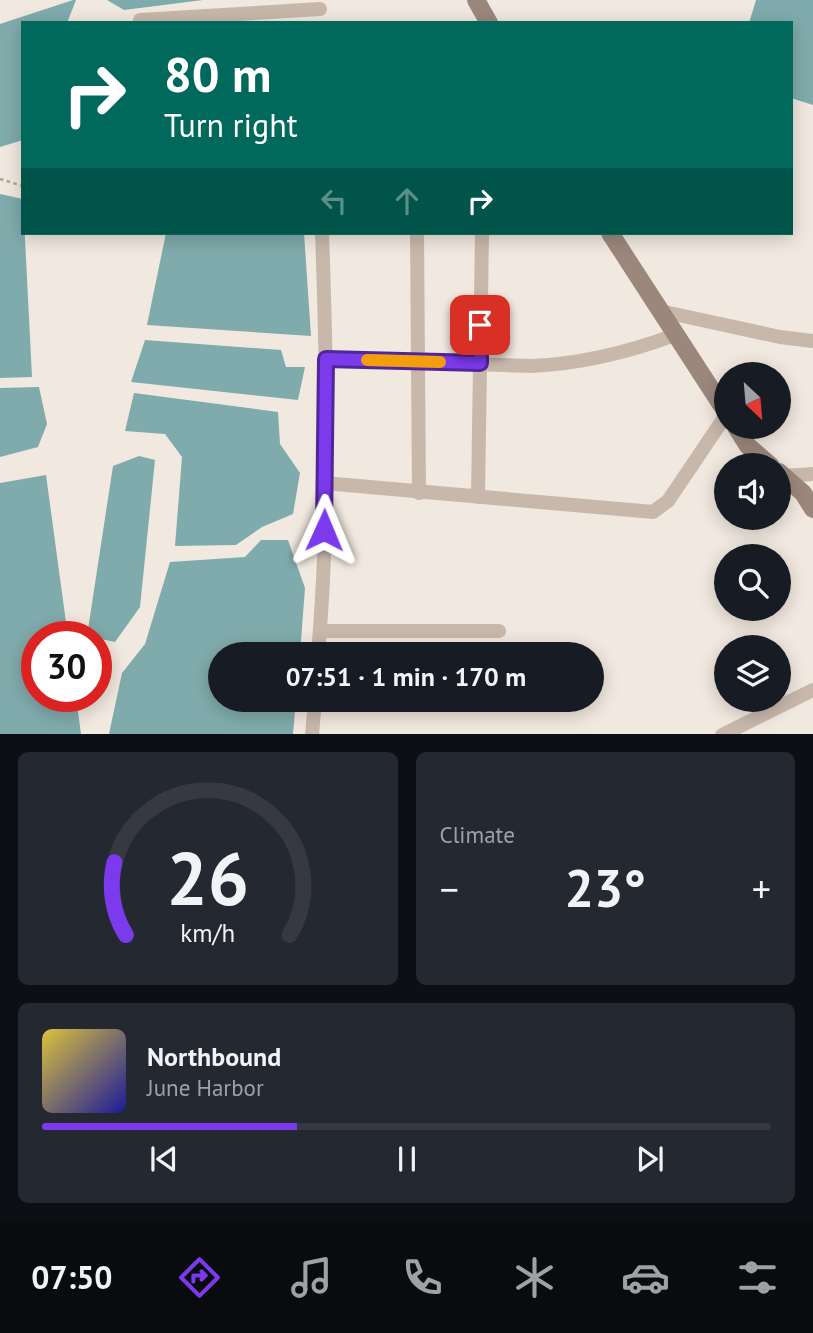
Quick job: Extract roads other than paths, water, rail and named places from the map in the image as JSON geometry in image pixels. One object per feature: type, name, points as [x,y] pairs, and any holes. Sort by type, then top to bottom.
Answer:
[{"type":"street","points":[[481,2],[488,21]]},
{"type":"street","points":[[140,20],[320,10]]},
{"type":"street","points":[[319,642],[326,359],[323,235]]},
{"type":"street","points":[[417,235],[419,493]]},
{"type":"street","points":[[478,497],[482,235]]},
{"type":"street","points":[[611,235],[714,395]]},
{"type":"street","points":[[660,311],[780,337],[813,341]]},
{"type":"street","points":[[326,359],[564,365],[614,354],[675,335]]},
{"type":"street","points":[[324,483],[653,512],[668,501],[714,431]]},
{"type":"street","points":[[744,439],[756,453]]},
{"type":"street","points":[[791,472],[813,474]]},
{"type":"street","points":[[791,482],[803,493],[813,509]]},
{"type":"street","points":[[320,632],[499,631]]},
{"type":"street","points":[[722,734],[813,690]]},
{"type":"street","points":[[312,734],[314,712]]},
{"type":"water","points":[[76,0],[68,21],[21,21],[21,141],[0,147],[0,24]]},
{"type":"water","points":[[107,0],[203,0],[124,10]]},
{"type":"water","points":[[756,0],[813,0],[813,105],[793,99],[793,21],[750,21]]},
{"type":"water","points":[[0,194],[21,199],[21,235],[25,235],[32,377],[0,378]]},
{"type":"water","points":[[166,235],[304,235],[311,336],[147,325]]},
{"type":"water","points":[[145,340],[281,350],[286,367],[305,367],[298,400],[131,382]]},
{"type":"water","points":[[39,387],[47,424],[38,447],[0,457],[0,388]]},
{"type":"water","points":[[134,393],[278,412],[280,444],[300,473],[293,514],[262,527],[236,545],[175,546],[182,457],[165,434],[125,431]]},
{"type":"water","points":[[139,456],[155,460],[140,607],[115,642],[112,641],[112,621],[89,621],[113,466]]},
{"type":"water","points":[[46,475],[66,621],[21,621],[21,712],[78,712],[81,734],[0,734],[0,483]]},
{"type":"water","points":[[261,540],[288,540],[305,588],[301,642],[208,642],[208,712],[295,712],[293,734],[109,734],[122,673],[145,644],[170,562],[245,557]]}]
